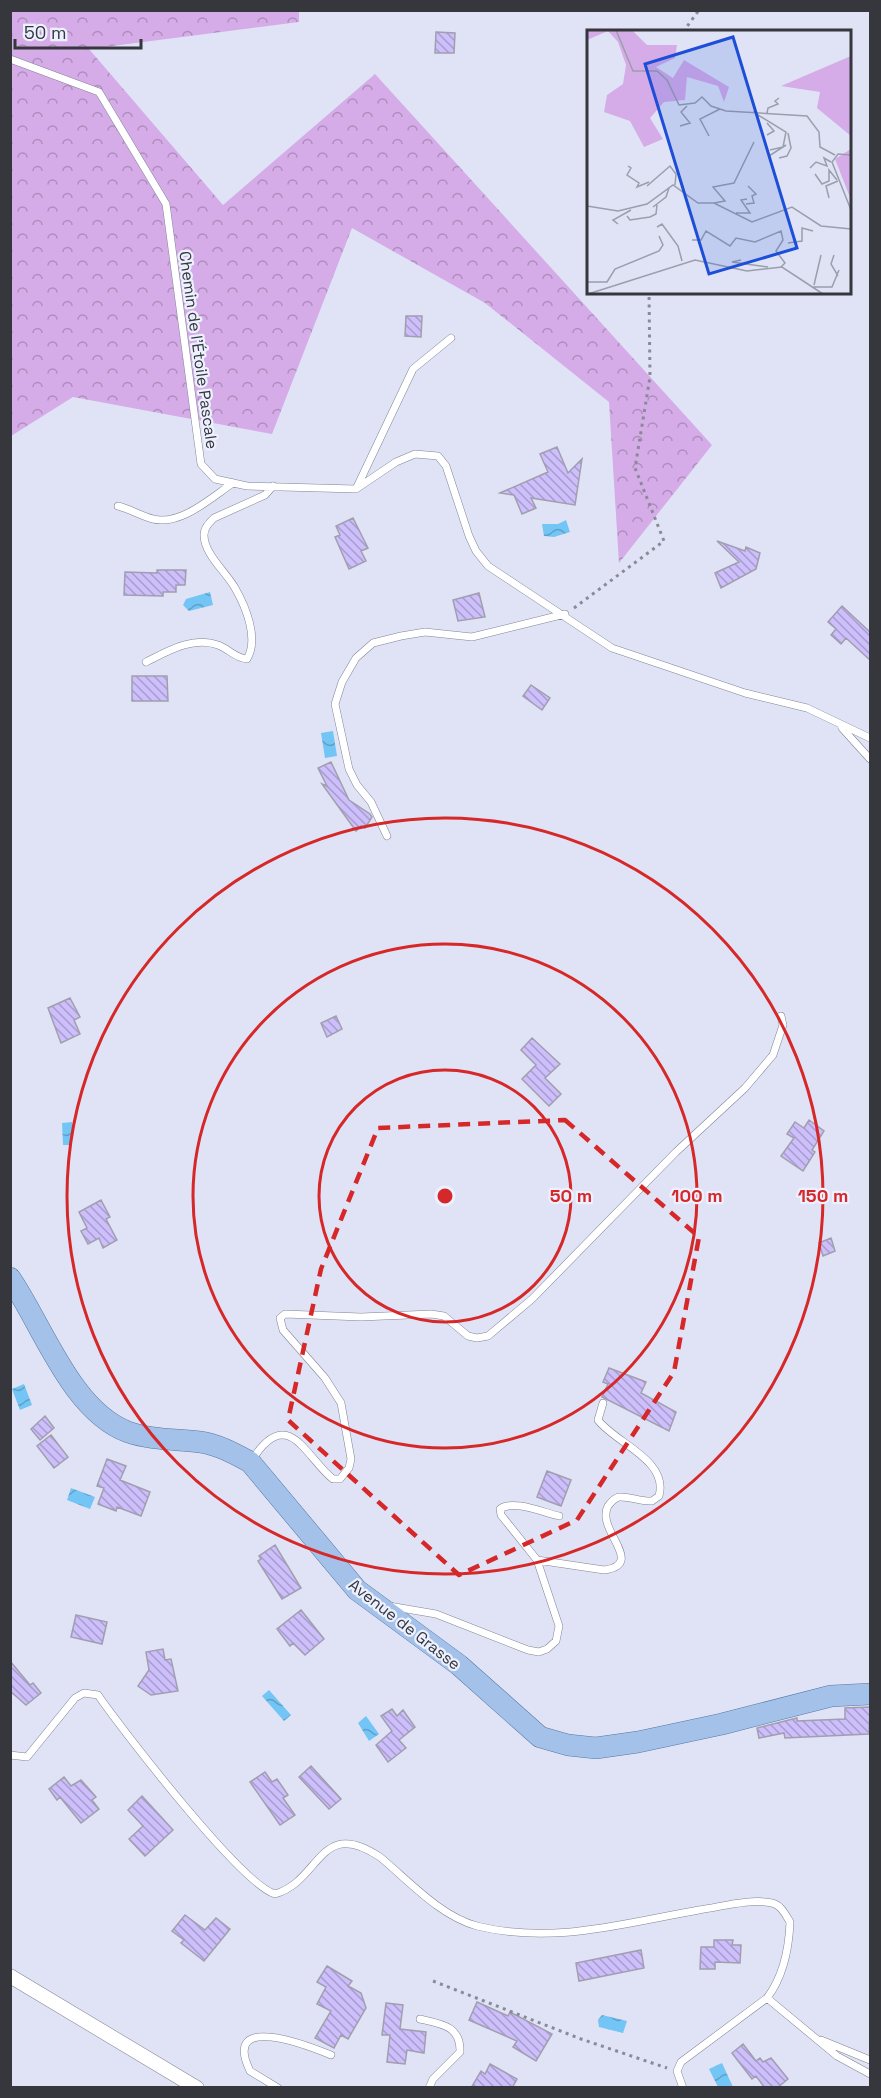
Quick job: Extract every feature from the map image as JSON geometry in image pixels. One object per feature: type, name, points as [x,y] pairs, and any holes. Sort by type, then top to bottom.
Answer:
[{"type":"main road","name":"Avenue de Grasse","points":[[10,1278],[25,1299],[55,1360],[74,1386],[103,1416],[126,1431],[167,1441],[201,1442],[231,1451],[250,1462],[357,1590],[459,1665],[540,1737],[568,1745],[596,1748],[638,1742],[831,1696],[870,1694]]},
{"type":"street","points":[[10,1976],[197,2088]]},
{"type":"lane","name":"Chemin de l'Étoile Pascale","points":[[10,59],[99,92],[166,204],[201,464],[215,479],[233,483],[356,489]]},
{"type":"lane","points":[[356,489],[413,369],[451,338]]},
{"type":"lane","points":[[356,489],[396,462],[415,454],[438,456],[446,466],[476,550],[489,566],[503,577],[565,614],[612,648],[745,693],[807,708],[870,738]]},
{"type":"lane","points":[[118,506],[153,519],[166,520],[181,516],[233,483]]},
{"type":"lane","points":[[146,662],[190,643],[205,642],[219,646],[240,659],[248,660],[253,642],[248,619],[235,589],[208,548],[204,534],[207,525],[214,518],[265,495],[273,486]]},
{"type":"lane","points":[[387,836],[371,802],[357,785],[350,769],[335,704],[342,682],[356,658],[373,643],[401,636],[425,632],[472,637],[565,614]]},
{"type":"lane","points":[[841,726],[870,759]]},
{"type":"lane","points":[[250,1462],[266,1441],[276,1436],[303,1443],[333,1479],[340,1479],[350,1468],[351,1449],[341,1403],[325,1378],[283,1330],[280,1318],[285,1314],[361,1317],[431,1314],[444,1316],[468,1336],[477,1338],[488,1336],[532,1299],[676,1152],[745,1088],[773,1055],[783,1025],[782,1016]]},
{"type":"lane","points":[[537,1560],[604,1570],[614,1569],[620,1565],[622,1557],[621,1549],[605,1521],[611,1501],[618,1497],[652,1501],[659,1496],[659,1482],[646,1459],[598,1420],[603,1403]]},
{"type":"lane","points":[[375,1604],[436,1614],[539,1652],[548,1649],[556,1641],[559,1626],[537,1560],[501,1515],[500,1509],[505,1505],[514,1506],[559,1516]]},
{"type":"lane","points":[[10,1755],[27,1756],[75,1698],[84,1693],[98,1695],[197,1818],[257,1884],[275,1894],[298,1880],[325,1850],[334,1845],[346,1843],[370,1850],[459,1920],[509,1931],[558,1935],[588,1932],[729,1905],[762,1902],[780,1907],[790,1922],[790,1938],[783,1965],[767,1998],[689,2056],[677,2071],[683,2088]]},
{"type":"lane","points":[[767,1998],[837,2056],[870,2074]]},
{"type":"lane","points":[[420,2019],[450,2027],[460,2042],[460,2052],[433,2079],[429,2088]]},
{"type":"lane","points":[[811,2035],[870,2060]]},
{"type":"lane","points":[[278,2088],[250,2071],[245,2052],[247,2044],[252,2040],[260,2036],[288,2038],[331,2055]]},
{"type":"path","points":[[684,30],[699,10]]},
{"type":"path","points":[[565,614],[664,541],[635,468],[650,377],[649,294]]},
{"type":"path","points":[[433,1981],[581,2039],[677,2071]]},
{"type":"highlighted area","points":[[565,1120],[699,1237],[674,1372],[577,1520],[459,1575],[288,1420],[321,1269],[378,1128]]},
{"type":"green space","points":[[299,10],[299,22],[89,49],[223,205],[375,74],[712,445],[619,563],[609,402],[485,303],[352,228],[272,434],[73,397],[11,436],[11,11]]},
{"type":"water","points":[[566,520],[570,532],[554,537],[544,536],[542,524],[558,524]]},
{"type":"water","points":[[210,592],[213,605],[189,611],[183,605],[186,599]]},
{"type":"water","points":[[333,731],[337,756],[325,758],[321,733]]},
{"type":"water","points":[[72,1122],[72,1145],[63,1145],[62,1123]]},
{"type":"water","points":[[24,1384],[32,1405],[20,1410],[12,1389]]},
{"type":"water","points":[[71,1488],[95,1497],[90,1509],[67,1500]]},
{"type":"water","points":[[269,1690],[291,1715],[284,1721],[262,1696]]},
{"type":"water","points":[[366,1716],[379,1734],[369,1741],[358,1723]]},
{"type":"water","points":[[602,2015],[627,2021],[623,2033],[599,2027],[598,2020]]},
{"type":"water","points":[[722,2063],[733,2087],[718,2087],[709,2069]]},
{"type":"building","points":[[436,32],[455,33],[454,53],[435,53]]},
{"type":"building","points":[[406,316],[422,316],[421,337],[405,336]]},
{"type":"building","points":[[557,447],[568,473],[582,459],[575,505],[531,498],[536,508],[522,514],[514,495],[500,493],[548,472],[540,454]]},
{"type":"building","points":[[353,518],[368,548],[361,551],[366,561],[349,569],[335,537],[340,535],[336,526]]},
{"type":"building","points":[[717,541],[745,551],[746,547],[760,553],[756,569],[721,588],[715,573],[739,562]]},
{"type":"building","points":[[157,570],[186,570],[185,585],[176,585],[176,592],[163,592],[163,596],[124,595],[125,572],[157,573]]},
{"type":"building","points":[[479,593],[485,617],[458,621],[453,600]]},
{"type":"building","points":[[842,606],[870,632],[870,660],[846,638],[841,644],[831,635],[836,629],[828,622]]},
{"type":"building","points":[[132,676],[167,676],[168,701],[132,701]]},
{"type":"building","points":[[531,685],[550,698],[542,710],[523,696]]},
{"type":"building","points":[[331,762],[349,800],[372,817],[365,828],[361,826],[356,831],[322,784],[327,786],[318,768]]},
{"type":"building","points":[[70,998],[80,1017],[74,1020],[80,1034],[61,1043],[48,1008]]},
{"type":"building","points":[[336,1016],[342,1029],[327,1037],[321,1023]]},
{"type":"building","points":[[532,1038],[560,1064],[545,1078],[561,1094],[549,1106],[522,1079],[536,1065],[521,1050]]},
{"type":"building","points":[[809,1120],[824,1131],[803,1171],[781,1156],[794,1138],[787,1134],[795,1122],[804,1128]]},
{"type":"building","points":[[101,1200],[110,1217],[106,1219],[117,1240],[103,1248],[99,1238],[88,1244],[81,1231],[87,1228],[79,1212]]},
{"type":"building","points":[[831,1238],[835,1251],[823,1256],[819,1243]]},
{"type":"building","points":[[609,1368],[646,1382],[641,1393],[676,1412],[669,1431],[602,1397],[608,1384],[603,1382]]},
{"type":"building","points":[[45,1416],[54,1428],[40,1440],[31,1429]]},
{"type":"building","points":[[51,1435],[68,1457],[54,1468],[37,1446]]},
{"type":"building","points":[[107,1459],[126,1466],[120,1480],[150,1492],[141,1516],[117,1507],[116,1511],[98,1504],[104,1488],[97,1486]]},
{"type":"building","points":[[547,1471],[571,1480],[561,1506],[537,1497]]},
{"type":"building","points":[[275,1545],[301,1588],[282,1599],[258,1561],[261,1559],[259,1556]]},
{"type":"building","points":[[301,1610],[324,1639],[305,1655],[293,1643],[290,1646],[277,1629]]},
{"type":"building","points":[[76,1615],[107,1622],[102,1644],[71,1637]]},
{"type":"building","points":[[163,1649],[165,1660],[171,1659],[178,1691],[151,1695],[138,1686],[149,1670],[146,1652]]},
{"type":"building","points":[[10,1661],[30,1685],[33,1683],[41,1693],[26,1705],[10,1691]]},
{"type":"building","points":[[870,1707],[869,1734],[785,1738],[784,1733],[759,1738],[757,1728],[797,1718],[797,1721],[845,1719],[845,1708]]},
{"type":"building","points":[[392,1709],[397,1716],[403,1710],[415,1727],[399,1740],[406,1748],[388,1762],[376,1745],[392,1731],[381,1716]]},
{"type":"building","points":[[311,1766],[341,1799],[329,1809],[299,1777]]},
{"type":"building","points":[[265,1772],[272,1782],[277,1779],[288,1795],[283,1798],[295,1815],[280,1825],[250,1782]]},
{"type":"building","points":[[64,1777],[71,1786],[81,1780],[96,1797],[92,1800],[99,1809],[81,1823],[60,1797],[57,1800],[49,1789]]},
{"type":"building","points":[[142,1796],[173,1830],[145,1856],[129,1839],[143,1826],[128,1810]]},
{"type":"building","points":[[185,1915],[205,1930],[216,1918],[230,1929],[204,1961],[181,1943],[184,1940],[172,1931]]},
{"type":"building","points":[[714,1940],[733,1940],[732,1945],[741,1945],[740,1963],[715,1962],[715,1969],[700,1969],[701,1947],[714,1947]]},
{"type":"building","points":[[641,1950],[644,1968],[579,1981],[576,1963]]},
{"type":"building","points":[[327,1966],[352,1981],[348,1986],[361,1993],[366,2008],[348,2039],[341,2035],[334,2048],[315,2038],[331,2011],[317,2004],[326,1987],[317,1982]]},
{"type":"building","points":[[477,2002],[508,2016],[510,2012],[552,2034],[536,2061],[513,2047],[517,2041],[469,2020]]},
{"type":"building","points":[[386,2003],[403,2005],[400,2029],[426,2032],[424,2053],[407,2050],[405,2064],[387,2062],[390,2035],[382,2035]]},
{"type":"building","points":[[743,2044],[756,2061],[760,2058],[763,2062],[771,2058],[788,2079],[777,2088],[765,2088],[756,2076],[752,2079],[732,2053]]},
{"type":"building","points":[[490,2064],[517,2079],[512,2088],[471,2088],[481,2071],[485,2074]]}]
